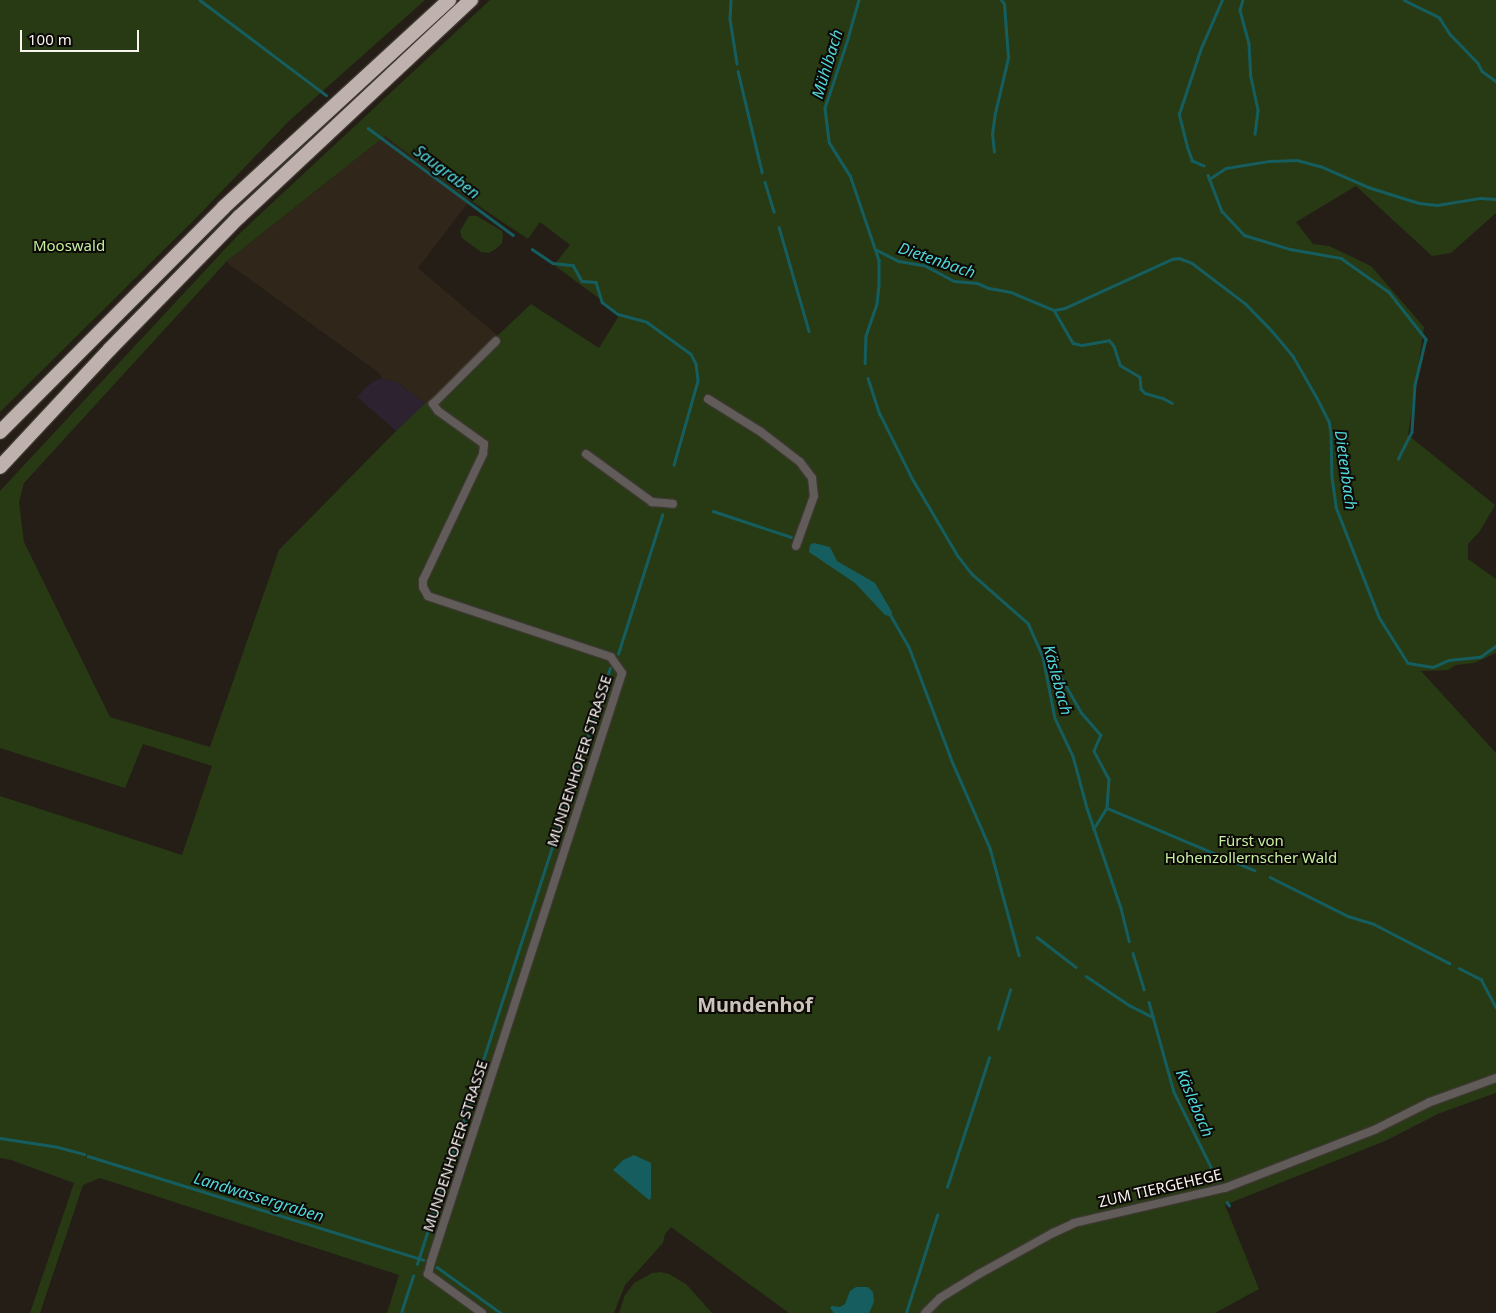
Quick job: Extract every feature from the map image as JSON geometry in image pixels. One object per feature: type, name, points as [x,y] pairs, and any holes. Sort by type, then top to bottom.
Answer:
[{"type":"highway","points":[[0,432],[224,207],[449,0]]},
{"type":"highway","points":[[0,467],[110,349],[239,217],[471,0]]},
{"type":"street","name":"MUNDENHOFER STRASSE","points":[[482,1313],[428,1274],[622,673],[611,657],[428,596],[423,586],[423,580],[483,454],[484,444],[432,404],[496,341]]},
{"type":"street","points":[[708,399],[761,432],[800,462],[812,478],[814,496],[796,546]]},
{"type":"street","points":[[586,454],[652,502],[673,504]]},
{"type":"street","name":"ZUM TIERGEHEGE","points":[[925,1313],[940,1298],[979,1274],[1074,1223],[1225,1188],[1376,1129],[1430,1102],[1496,1078]]},
{"type":"shaded area","points":[[385,136],[470,200],[418,268],[497,335],[426,404],[398,383],[382,378],[379,373],[226,262]]},
{"type":"shaded area","points":[[382,378],[398,383],[426,404],[396,431],[357,397],[372,382]]},
{"type":"green space","name":"Mooswald","points":[[0,0],[425,0],[289,121],[196,218],[0,412]]},
{"type":"green space","name":"Fürst von Hohenzollernscher Wald","points":[[490,0],[1496,0],[1496,213],[1451,253],[1432,256],[1356,186],[1296,222],[1313,244],[1329,246],[1371,266],[1424,327],[1408,435],[1495,505],[1480,531],[1468,544],[1468,559],[1496,579],[1496,653],[1474,663],[1456,665],[1448,670],[1421,671],[1496,753],[1496,1093],[1440,1113],[1385,1141],[1225,1205],[1259,1289],[1215,1313],[789,1313],[671,1227],[665,1234],[663,1243],[625,1285],[614,1313],[387,1313],[399,1275],[100,1178],[83,1185],[40,1313],[30,1313],[74,1183],[11,1160],[0,1158],[0,796],[182,855],[212,766],[143,744],[125,788],[0,748],[0,491],[238,235]],"holes":[[[385,136],[470,200],[528,239],[540,222],[570,245],[554,265],[620,314],[599,348],[531,304],[396,431],[279,550],[210,747],[110,717],[24,542],[19,502],[24,483],[226,262]]]},
{"type":"green space","points":[[469,216],[477,216],[502,231],[502,243],[496,249],[489,253],[481,252],[462,238],[460,231]]},
{"type":"green space","points":[[652,1273],[669,1274],[686,1284],[712,1313],[619,1313],[625,1295],[634,1283]]},
{"type":"water","points":[[814,543],[830,547],[837,561],[875,583],[892,612],[892,617],[885,615],[855,583],[809,552],[810,545]]},
{"type":"water","points":[[634,1155],[651,1163],[651,1198],[649,1200],[613,1170],[623,1160]]},
{"type":"water","points":[[856,1287],[868,1287],[873,1292],[874,1302],[869,1313],[834,1313],[830,1308],[832,1306],[840,1307],[845,1304],[850,1291]]},
{"type":"waterway","name":"Saugraben","points":[[200,0],[326,95]]},
{"type":"waterway","points":[[731,0],[730,19],[737,63]]},
{"type":"waterway","name":"Mühlbach","points":[[859,0],[825,108],[829,142],[850,175],[879,260],[877,304],[866,336],[865,363]]},
{"type":"waterway","points":[[994,152],[992,134],[995,113],[1008,58],[1004,4],[1001,0]]},
{"type":"waterway","points":[[1204,166],[1192,161],[1179,114],[1201,48],[1222,0]]},
{"type":"waterway","points":[[1243,0],[1240,10],[1249,44],[1251,77],[1258,110],[1255,134]]},
{"type":"waterway","points":[[1404,0],[1439,17],[1450,34],[1478,63],[1482,71],[1496,81]]},
{"type":"waterway","points":[[738,71],[762,172]]},
{"type":"waterway","name":"Saugraben","points":[[368,128],[513,235]]},
{"type":"waterway","points":[[1209,179],[1226,168],[1269,161],[1297,160],[1320,166],[1368,187],[1419,203],[1437,205],[1480,198],[1496,199]]},
{"type":"waterway","points":[[1208,175],[1222,211],[1244,235],[1290,249],[1341,258],[1389,292],[1426,339],[1415,385],[1412,432],[1398,459]]},
{"type":"waterway","points":[[765,182],[774,212]]},
{"type":"waterway","points":[[779,227],[809,331]]},
{"type":"waterway","points":[[532,249],[553,263],[573,265],[582,281],[596,282],[602,302],[618,314],[647,322],[691,354],[696,364],[698,381],[674,465]]},
{"type":"waterway","name":"Dietenbach","points":[[877,250],[899,261],[926,266],[954,281],[977,283],[989,288],[1011,292],[1054,310],[1065,308],[1172,259],[1179,258],[1192,263],[1246,304],[1272,331],[1293,356],[1316,396],[1329,421],[1331,432],[1332,477],[1336,507],[1379,617],[1408,663],[1433,667],[1449,660],[1480,657],[1496,646]]},
{"type":"waterway","points":[[1054,310],[1073,343],[1082,345],[1109,340],[1114,346],[1120,365],[1140,377],[1141,389],[1145,393],[1163,398],[1172,403]]},
{"type":"waterway","name":"Käslebach","points":[[868,378],[880,414],[912,478],[958,556],[972,574],[1028,623],[1043,657],[1055,718],[1073,756],[1087,808],[1121,908],[1129,941]]},
{"type":"waterway","points":[[713,511],[791,537]]},
{"type":"waterway","points":[[618,654],[662,515]]},
{"type":"waterway","points":[[890,614],[909,647],[952,761],[990,848],[1019,955]]},
{"type":"waterway","points":[[417,1264],[610,668]]},
{"type":"waterway","name":"Mühlbach","points":[[1047,672],[1060,675],[1081,712],[1101,735],[1094,751],[1109,779],[1107,808],[1094,829]]},
{"type":"waterway","points":[[1107,808],[1254,870]]},
{"type":"waterway","points":[[1270,877],[1348,916],[1374,924],[1449,963]]},
{"type":"waterway","points":[[1037,937],[1076,967]]},
{"type":"waterway","name":"Käslebach","points":[[1133,953],[1144,989]]},
{"type":"waterway","points":[[1459,968],[1481,979],[1496,1007]]},
{"type":"waterway","points":[[1086,976],[1129,1005],[1153,1017]]},
{"type":"waterway","points":[[998,1029],[1010,990]]},
{"type":"waterway","name":"Käslebach","points":[[1149,1002],[1174,1092],[1218,1181]]},
{"type":"waterway","points":[[947,1187],[989,1058]]},
{"type":"waterway","name":"Landwassergraben","points":[[0,1138],[58,1147],[84,1154]]},
{"type":"waterway","name":"Landwassergraben","points":[[88,1156],[423,1260]]},
{"type":"waterway","points":[[906,1313],[937,1215]]},
{"type":"waterway","name":"Landwassergraben","points":[[437,1267],[501,1313]]},
{"type":"waterway","points":[[401,1313],[413,1276]]},
{"type":"district","name":"Mundenhof","points":[[755,1004]]}]
